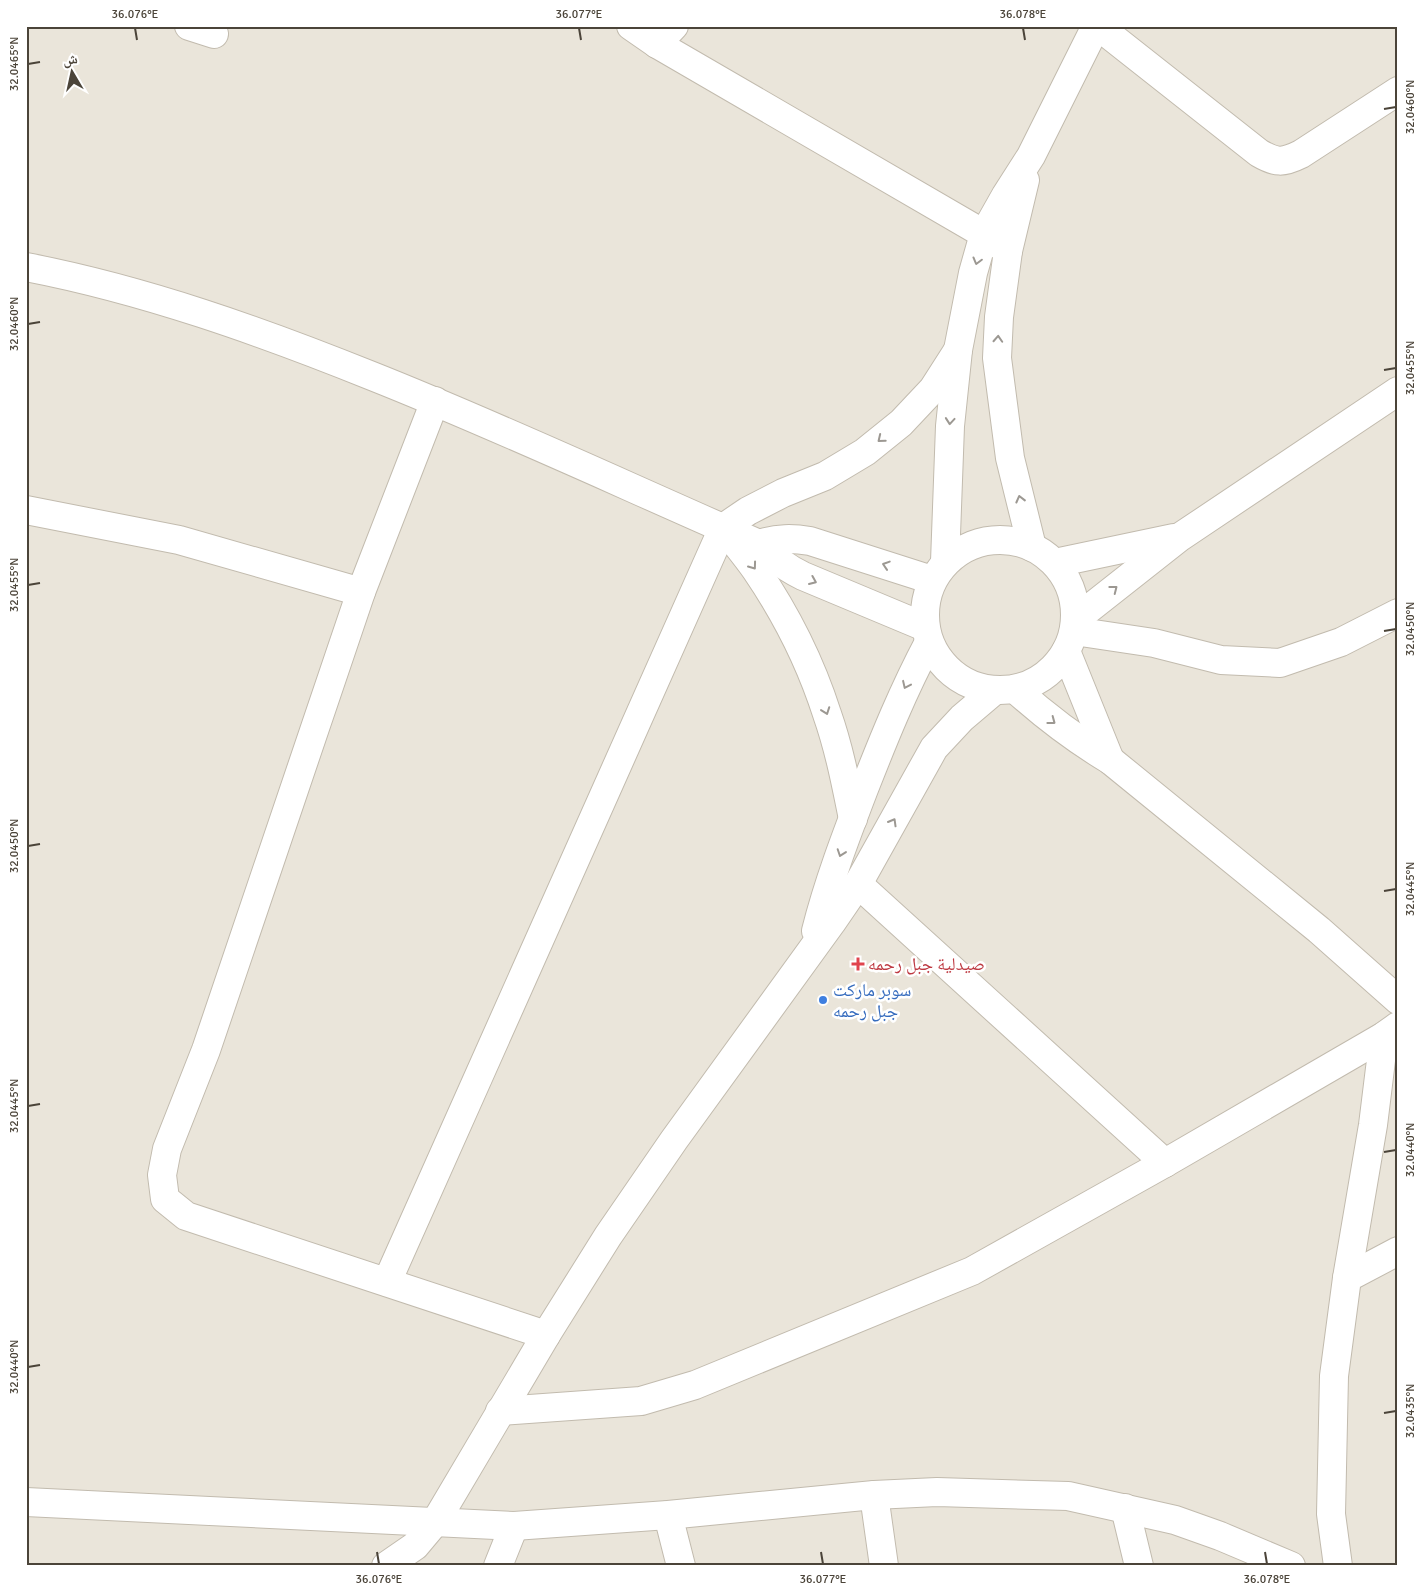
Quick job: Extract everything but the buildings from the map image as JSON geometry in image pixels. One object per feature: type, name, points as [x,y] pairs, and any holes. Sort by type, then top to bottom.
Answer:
[{"type":"street","points":[[631,26],[666,35],[984,234],[1008,251]]},
{"type":"street","points":[[1398,91],[1301,154],[1290,159],[1271,160],[1259,153],[1097,26],[1031,156],[984,234],[973,273],[958,350],[939,571],[925,603],[927,634],[939,661],[954,676],[974,686],[1005,690],[1076,740],[1110,760],[1319,930],[1398,1000]]},
{"type":"street","points":[[1031,156],[1008,251],[996,358],[1010,458],[1032,547]]},
{"type":"street","points":[[26,267],[186,307],[312,352],[434,401],[760,544],[786,568],[927,634]]},
{"type":"street","points":[[387,1282],[723,528],[748,511],[783,493],[825,476],[865,452],[901,423],[933,389],[958,350]]},
{"type":"street","points":[[386,1566],[415,1546],[436,1521],[500,1411],[608,1236],[674,1140],[858,884],[934,748],[962,718],[1005,690],[1035,682],[1053,669],[1072,634],[1180,537],[1398,391]]},
{"type":"street","points":[[434,401],[361,592],[206,1050],[167,1149],[162,1175],[165,1199],[186,1216],[546,1335]]},
{"type":"street","points":[[26,510],[179,540],[361,592]]},
{"type":"street","points":[[723,528],[756,570],[784,616],[808,664],[827,714],[842,766],[853,819]]},
{"type":"street","points":[[1055,563],[1180,537]]},
{"type":"street","points":[[760,544],[776,539],[793,538],[939,571]]},
{"type":"street","points":[[939,571],[964,548],[986,540],[1010,540],[1032,547],[1055,563],[1067,579],[1074,599],[1072,634],[1110,760]]},
{"type":"street","points":[[1072,634],[1154,643],[1221,660],[1280,663],[1341,642],[1398,613]]},
{"type":"street","points":[[810,952],[820,915],[853,819],[891,718],[927,634]]},
{"type":"street","points":[[858,884],[1165,1163]]},
{"type":"street","points":[[500,1411],[641,1401],[695,1385],[972,1271],[1165,1163],[1391,1031]]},
{"type":"street","points":[[1338,1566],[1332,1514],[1334,1386],[1347,1278],[1391,1031]]},
{"type":"street","points":[[1347,1278],[1398,1251]]},
{"type":"street","points":[[26,1502],[514,1526],[668,1515],[874,1495],[937,1492],[1068,1496],[1175,1520],[1220,1536],[1291,1566]]},
{"type":"street","points":[[874,1495],[884,1566]]},
{"type":"street","points":[[1125,1508],[1138,1566]]},
{"type":"street","points":[[668,1515],[681,1566]]},
{"type":"street","points":[[498,1566],[514,1526]]},
{"type":"shaded area","points":[[26,26],[1398,26],[1398,1566],[26,1566]]},
{"type":"place","name":"صيدلية جبل رحمه","points":[[858,964]]},
{"type":"place","name":"سوبر ماركت جبل رحمه","points":[[823,1000]]}]
